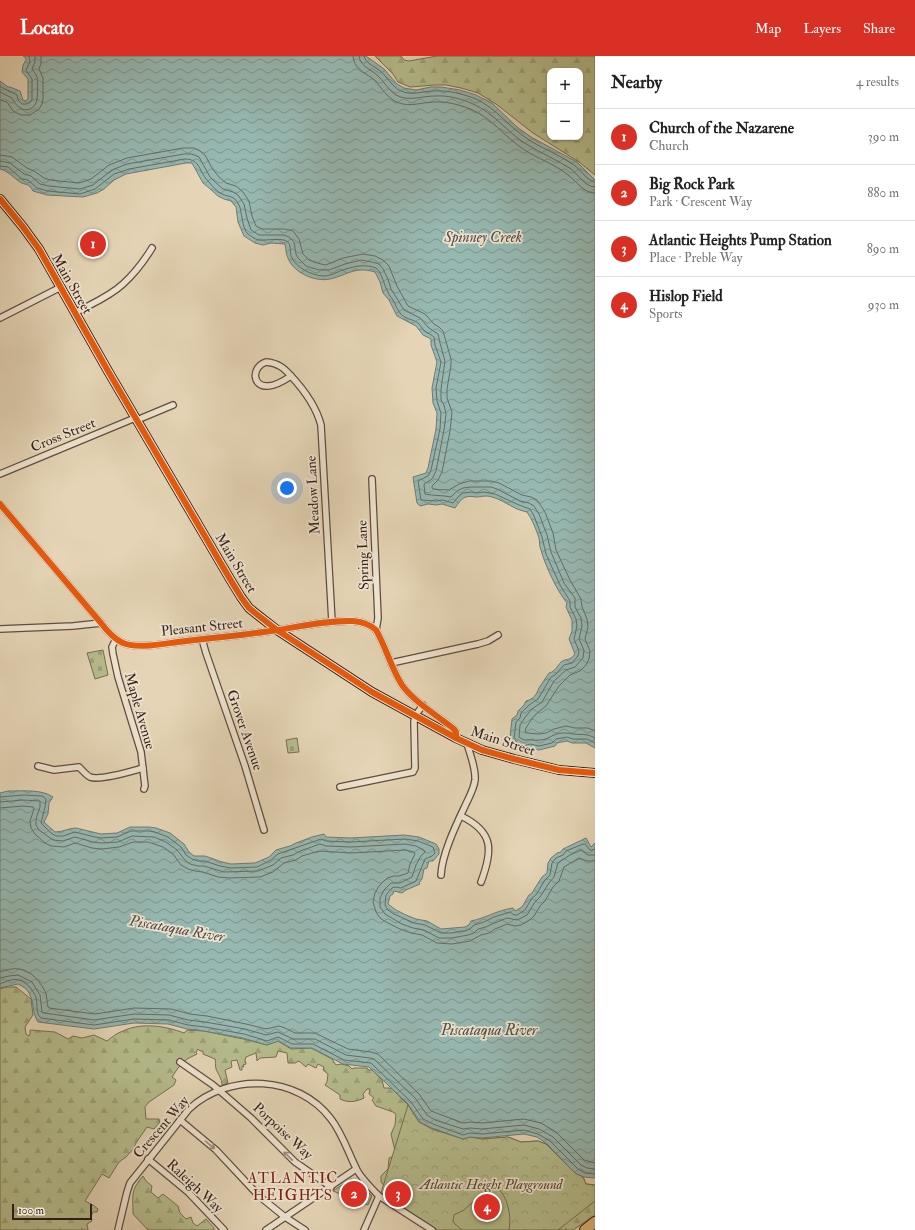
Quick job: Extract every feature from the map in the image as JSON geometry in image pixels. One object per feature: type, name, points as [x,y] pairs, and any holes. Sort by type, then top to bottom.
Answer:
[{"type":"highway","points":[[585,1230],[595,1222]]},
{"type":"main road","name":"Main Street","points":[[0,199],[30,236],[241,597],[254,612],[277,630],[362,686],[467,744],[494,754],[534,764],[564,770],[595,773]]},
{"type":"street","points":[[75,313],[110,294],[123,284],[152,248]]},
{"type":"street","points":[[0,318],[61,287]]},
{"type":"street","name":"Meadow Lane","points":[[291,376],[275,384],[266,386],[258,383],[255,374],[259,366],[264,362],[275,363],[282,367],[291,376],[311,401],[317,412],[321,425],[332,622]]},
{"type":"street","name":"Cross Street","points":[[0,474],[173,405]]},
{"type":"street","name":"Spring Lane","points":[[372,479],[378,618],[376,630]]},
{"type":"street","name":"Pleasant Street","points":[[0,504],[111,635],[124,643],[136,645],[202,639],[350,621],[369,625],[376,630]]},
{"type":"street","points":[[0,629],[73,626],[101,623]]},
{"type":"street","points":[[376,630],[402,685],[410,695],[454,729],[456,732],[456,738]]},
{"type":"street","points":[[391,663],[478,644],[488,641],[498,635]]},
{"type":"street","name":"Maple Avenue","points":[[116,639],[112,647],[113,654],[118,677],[141,752],[145,786],[144,789]]},
{"type":"street","name":"Grover Avenue","points":[[202,639],[245,766],[264,830]]},
{"type":"street","points":[[340,787],[413,772],[415,768],[414,729],[416,716],[423,705]]},
{"type":"street","points":[[441,875],[442,866],[451,838],[475,782],[474,768],[467,744]]},
{"type":"street","points":[[38,766],[54,770],[79,767],[88,776],[93,778],[103,778],[143,768]]},
{"type":"street","points":[[460,816],[478,825],[486,837],[488,845],[488,860],[482,882]]},
{"type":"street","name":"Porpoise Way","points":[[180,1062],[220,1090],[251,1118],[295,1162],[331,1186]]},
{"type":"street","name":"Crescent Way","points":[[118,1230],[130,1183],[194,1104],[220,1090],[247,1083],[265,1083],[285,1088],[311,1100],[328,1114],[335,1125],[356,1169],[372,1189],[379,1196],[432,1230]]},
{"type":"street","points":[[180,1120],[216,1150],[259,1196],[285,1217],[305,1230]]},
{"type":"street","name":"Raleigh Way","points":[[148,1160],[189,1193],[224,1230]]},
{"type":"street","points":[[266,1230],[356,1169]]},
{"type":"street","points":[[364,1230],[379,1196]]},
{"type":"green space","points":[[375,56],[401,56],[404,60],[409,61],[437,56],[595,56],[595,175],[579,162],[533,133],[496,104],[478,93],[446,85],[410,87],[398,82],[393,74]]},
{"type":"green space","points":[[103,650],[108,675],[95,679],[87,653]]},
{"type":"green space","points":[[297,738],[299,752],[288,753],[286,740]]},
{"type":"green space","points":[[6,987],[16,987],[31,999],[33,1015],[25,1027],[26,1034],[29,1036],[30,1030],[55,1032],[68,1039],[73,1036],[82,1038],[94,1035],[107,1041],[130,1028],[154,1026],[169,1028],[184,1033],[187,1030],[204,1031],[267,1045],[278,1041],[291,1049],[311,1048],[332,1059],[336,1065],[341,1064],[349,1066],[352,1069],[367,1068],[372,1070],[382,1080],[384,1088],[391,1088],[408,1105],[419,1122],[432,1129],[463,1139],[470,1137],[482,1139],[508,1137],[521,1142],[538,1141],[546,1144],[575,1173],[583,1177],[586,1184],[595,1185],[595,1215],[573,1230],[520,1230],[386,1188],[381,1182],[381,1176],[388,1169],[389,1158],[396,1155],[391,1134],[395,1125],[396,1114],[376,1106],[372,1100],[374,1098],[369,1094],[370,1089],[367,1089],[363,1094],[364,1098],[352,1102],[340,1099],[340,1095],[325,1085],[328,1074],[323,1070],[324,1067],[318,1064],[316,1068],[308,1064],[306,1067],[299,1061],[295,1063],[288,1063],[287,1053],[278,1051],[276,1057],[260,1058],[257,1061],[256,1053],[246,1057],[246,1064],[243,1065],[244,1067],[242,1066],[242,1070],[240,1070],[237,1060],[231,1061],[232,1067],[225,1070],[228,1083],[222,1085],[216,1069],[215,1059],[203,1054],[203,1051],[198,1049],[196,1052],[197,1054],[187,1059],[172,1077],[176,1080],[174,1085],[149,1102],[145,1107],[146,1119],[159,1119],[160,1122],[154,1129],[147,1127],[134,1148],[119,1162],[109,1178],[102,1174],[85,1201],[98,1209],[97,1212],[93,1212],[91,1216],[92,1221],[87,1224],[88,1230],[0,1230],[0,989]]},
{"type":"green space","name":"Atlantic Height Playground","points":[[408,1105],[419,1122],[432,1129],[463,1139],[470,1137],[482,1139],[508,1137],[521,1142],[538,1141],[546,1144],[575,1173],[583,1177],[586,1184],[595,1185],[595,1201],[558,1230],[438,1230],[381,1193]]},
{"type":"green space","points":[[143,1176],[152,1186],[151,1192],[158,1198],[163,1194],[178,1206],[180,1213],[186,1219],[191,1217],[193,1223],[197,1226],[206,1219],[214,1230],[148,1230],[133,1214],[134,1190]]},
{"type":"green space","points":[[351,1179],[372,1196],[368,1205],[333,1191]]},
{"type":"green space","points":[[493,1184],[502,1193],[505,1199],[510,1218],[509,1230],[462,1230],[453,1221],[454,1215],[464,1210]]},
{"type":"water","name":"Spinney Creek","points":[[23,56],[366,56],[384,69],[397,84],[404,88],[416,90],[441,87],[460,90],[476,95],[492,103],[517,127],[531,137],[577,162],[595,180],[595,748],[586,743],[572,743],[567,741],[539,750],[530,748],[524,750],[517,747],[508,739],[510,737],[512,719],[517,715],[518,711],[526,701],[531,699],[537,693],[549,673],[561,662],[571,658],[575,654],[569,639],[572,631],[572,620],[566,607],[567,603],[555,585],[545,563],[540,548],[537,531],[527,512],[516,509],[498,499],[488,496],[466,497],[455,508],[442,504],[428,504],[420,506],[417,503],[413,477],[426,473],[436,429],[437,413],[433,403],[432,388],[437,362],[431,345],[431,339],[423,335],[416,326],[397,316],[389,300],[383,293],[375,272],[362,270],[325,280],[313,278],[297,270],[293,266],[286,253],[285,244],[271,243],[263,245],[255,243],[244,236],[238,222],[236,207],[231,201],[218,196],[203,183],[192,163],[126,174],[114,180],[97,193],[83,197],[47,195],[33,191],[28,185],[20,182],[9,173],[0,169],[0,81],[8,87],[20,91],[23,100],[25,101],[28,99],[28,79],[22,72],[23,65],[26,60]]},
{"type":"water","name":"Piscataqua River","points":[[8,791],[38,792],[48,794],[53,797],[49,803],[48,814],[44,822],[55,832],[76,828],[101,834],[117,833],[130,827],[156,828],[170,833],[184,844],[189,852],[194,856],[205,856],[231,864],[255,863],[269,857],[276,850],[324,834],[326,837],[351,838],[404,835],[419,837],[436,844],[439,849],[439,854],[433,861],[429,861],[427,868],[424,869],[422,879],[419,883],[420,884],[402,893],[394,891],[390,896],[388,904],[406,915],[427,921],[441,929],[465,927],[469,925],[471,921],[502,910],[513,908],[515,911],[522,907],[542,877],[547,873],[548,863],[551,858],[563,849],[586,838],[591,847],[595,843],[595,1178],[584,1177],[575,1173],[547,1144],[537,1137],[524,1134],[482,1138],[470,1137],[463,1139],[432,1128],[420,1122],[408,1104],[369,1067],[343,1064],[312,1048],[291,1048],[278,1041],[267,1045],[243,1038],[187,1029],[168,1024],[134,1023],[94,1029],[38,1022],[34,1014],[31,997],[25,988],[18,984],[0,988],[0,793]]},
{"type":"cycle path","points":[[0,199],[39,249],[108,371],[230,579],[249,608],[277,630],[372,692],[456,738],[482,750],[514,759],[559,770],[595,773]]},
{"type":"cycle path","points":[[0,504],[106,629],[123,643],[136,646],[150,646],[266,632],[325,622],[353,621],[363,623],[376,630],[402,685],[420,703],[454,729],[456,732],[456,738]]},
{"type":"place","name":"Church of the Nazarene","points":[[93,244]]},
{"type":"place","name":"Big Rock Park","points":[[354,1194]]},
{"type":"place","name":"Atlantic Heights Pump Station","points":[[398,1194]]},
{"type":"place","name":"Hislop Field","points":[[487,1207]]},
{"type":"district","name":"ATLANTIC HEIGHTS","points":[[293,1186]]}]
